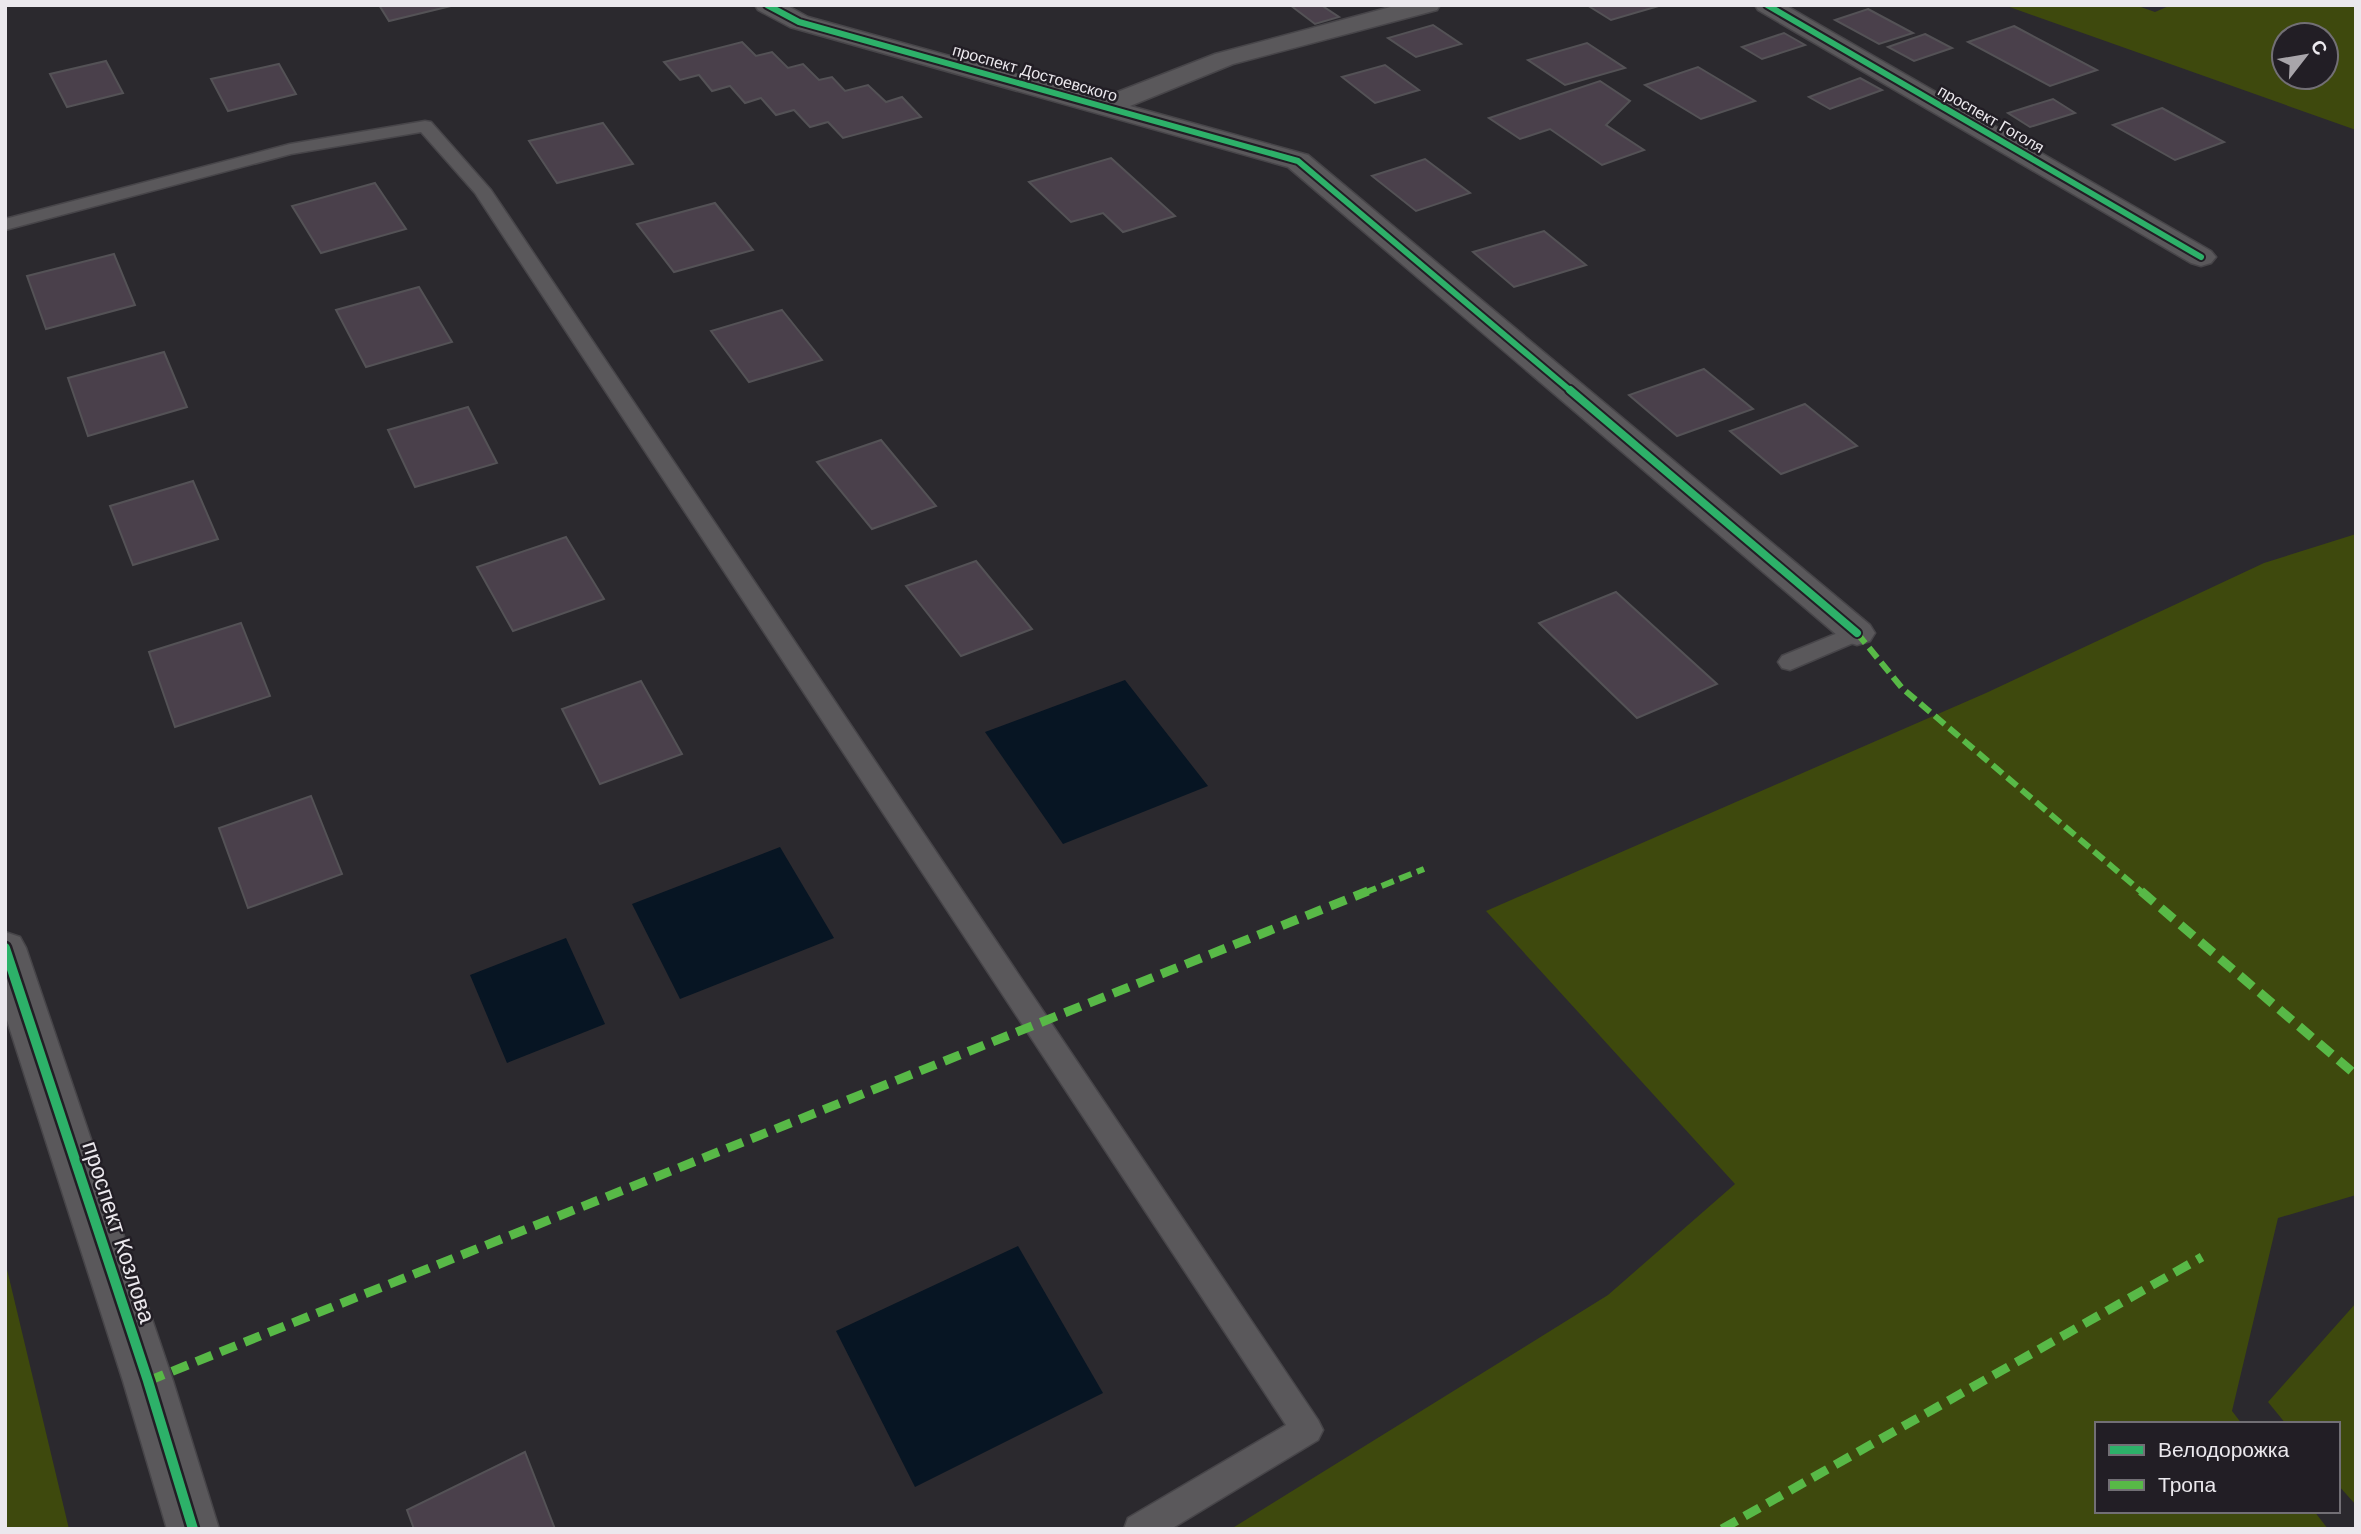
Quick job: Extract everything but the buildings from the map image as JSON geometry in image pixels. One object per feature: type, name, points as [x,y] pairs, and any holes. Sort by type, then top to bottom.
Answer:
[{"type":"street","name":"проспект Достоевского","points":[[767,5],[799,22],[1298,161],[1857,633]]},
{"type":"street","points":[[1103,107],[1224,59],[1428,5]]},
{"type":"street","name":"проспект Гоголя","points":[[1767,5],[2201,257]]},
{"type":"street","name":"проспект Козлова","points":[[5,948],[148,1381],[193,1529]]},
{"type":"lane","points":[[5,225],[290,149],[425,126],[474,181],[1307,1430],[1140,1529]]},
{"type":"lane","points":[[1790,662],[1857,633]]},
{"type":"green space","points":[[2004,5],[2135,5],[2155,12],[2171,5],[2356,5],[2356,130]]},
{"type":"green space","points":[[2356,534],[2356,1195],[2278,1218],[2232,1411],[2240,1422],[2095,1422],[2095,1513],[2316,1513],[2328,1529],[1231,1529],[1608,1295],[1735,1184],[1486,911],[1986,693],[2264,563]]},
{"type":"green space","points":[[5,1261],[69,1529],[5,1529]]},
{"type":"green space","points":[[2356,1303],[2356,1505],[2340,1487],[2340,1422],[2284,1422],[2268,1402]]},
{"type":"water","points":[[1125,680],[1208,786],[1063,844],[985,732]]},
{"type":"water","points":[[780,847],[834,938],[680,999],[632,904]]},
{"type":"water","points":[[566,938],[605,1024],[507,1063],[470,975]]},
{"type":"water","points":[[1018,1246],[1103,1393],[915,1487],[836,1331]]},
{"type":"marked path","points":[[1857,633],[1902,688],[2356,1075]]},
{"type":"marked path","points":[[148,1381],[1424,869]]},
{"type":"marked path","points":[[1722,1529],[2202,1257]]},
{"type":"cycle path","points":[[767,5],[799,22],[1298,161],[1857,633]]},
{"type":"cycle path","points":[[1767,5],[2201,257]]},
{"type":"cycle path","points":[[5,948],[148,1381],[193,1529]]}]
